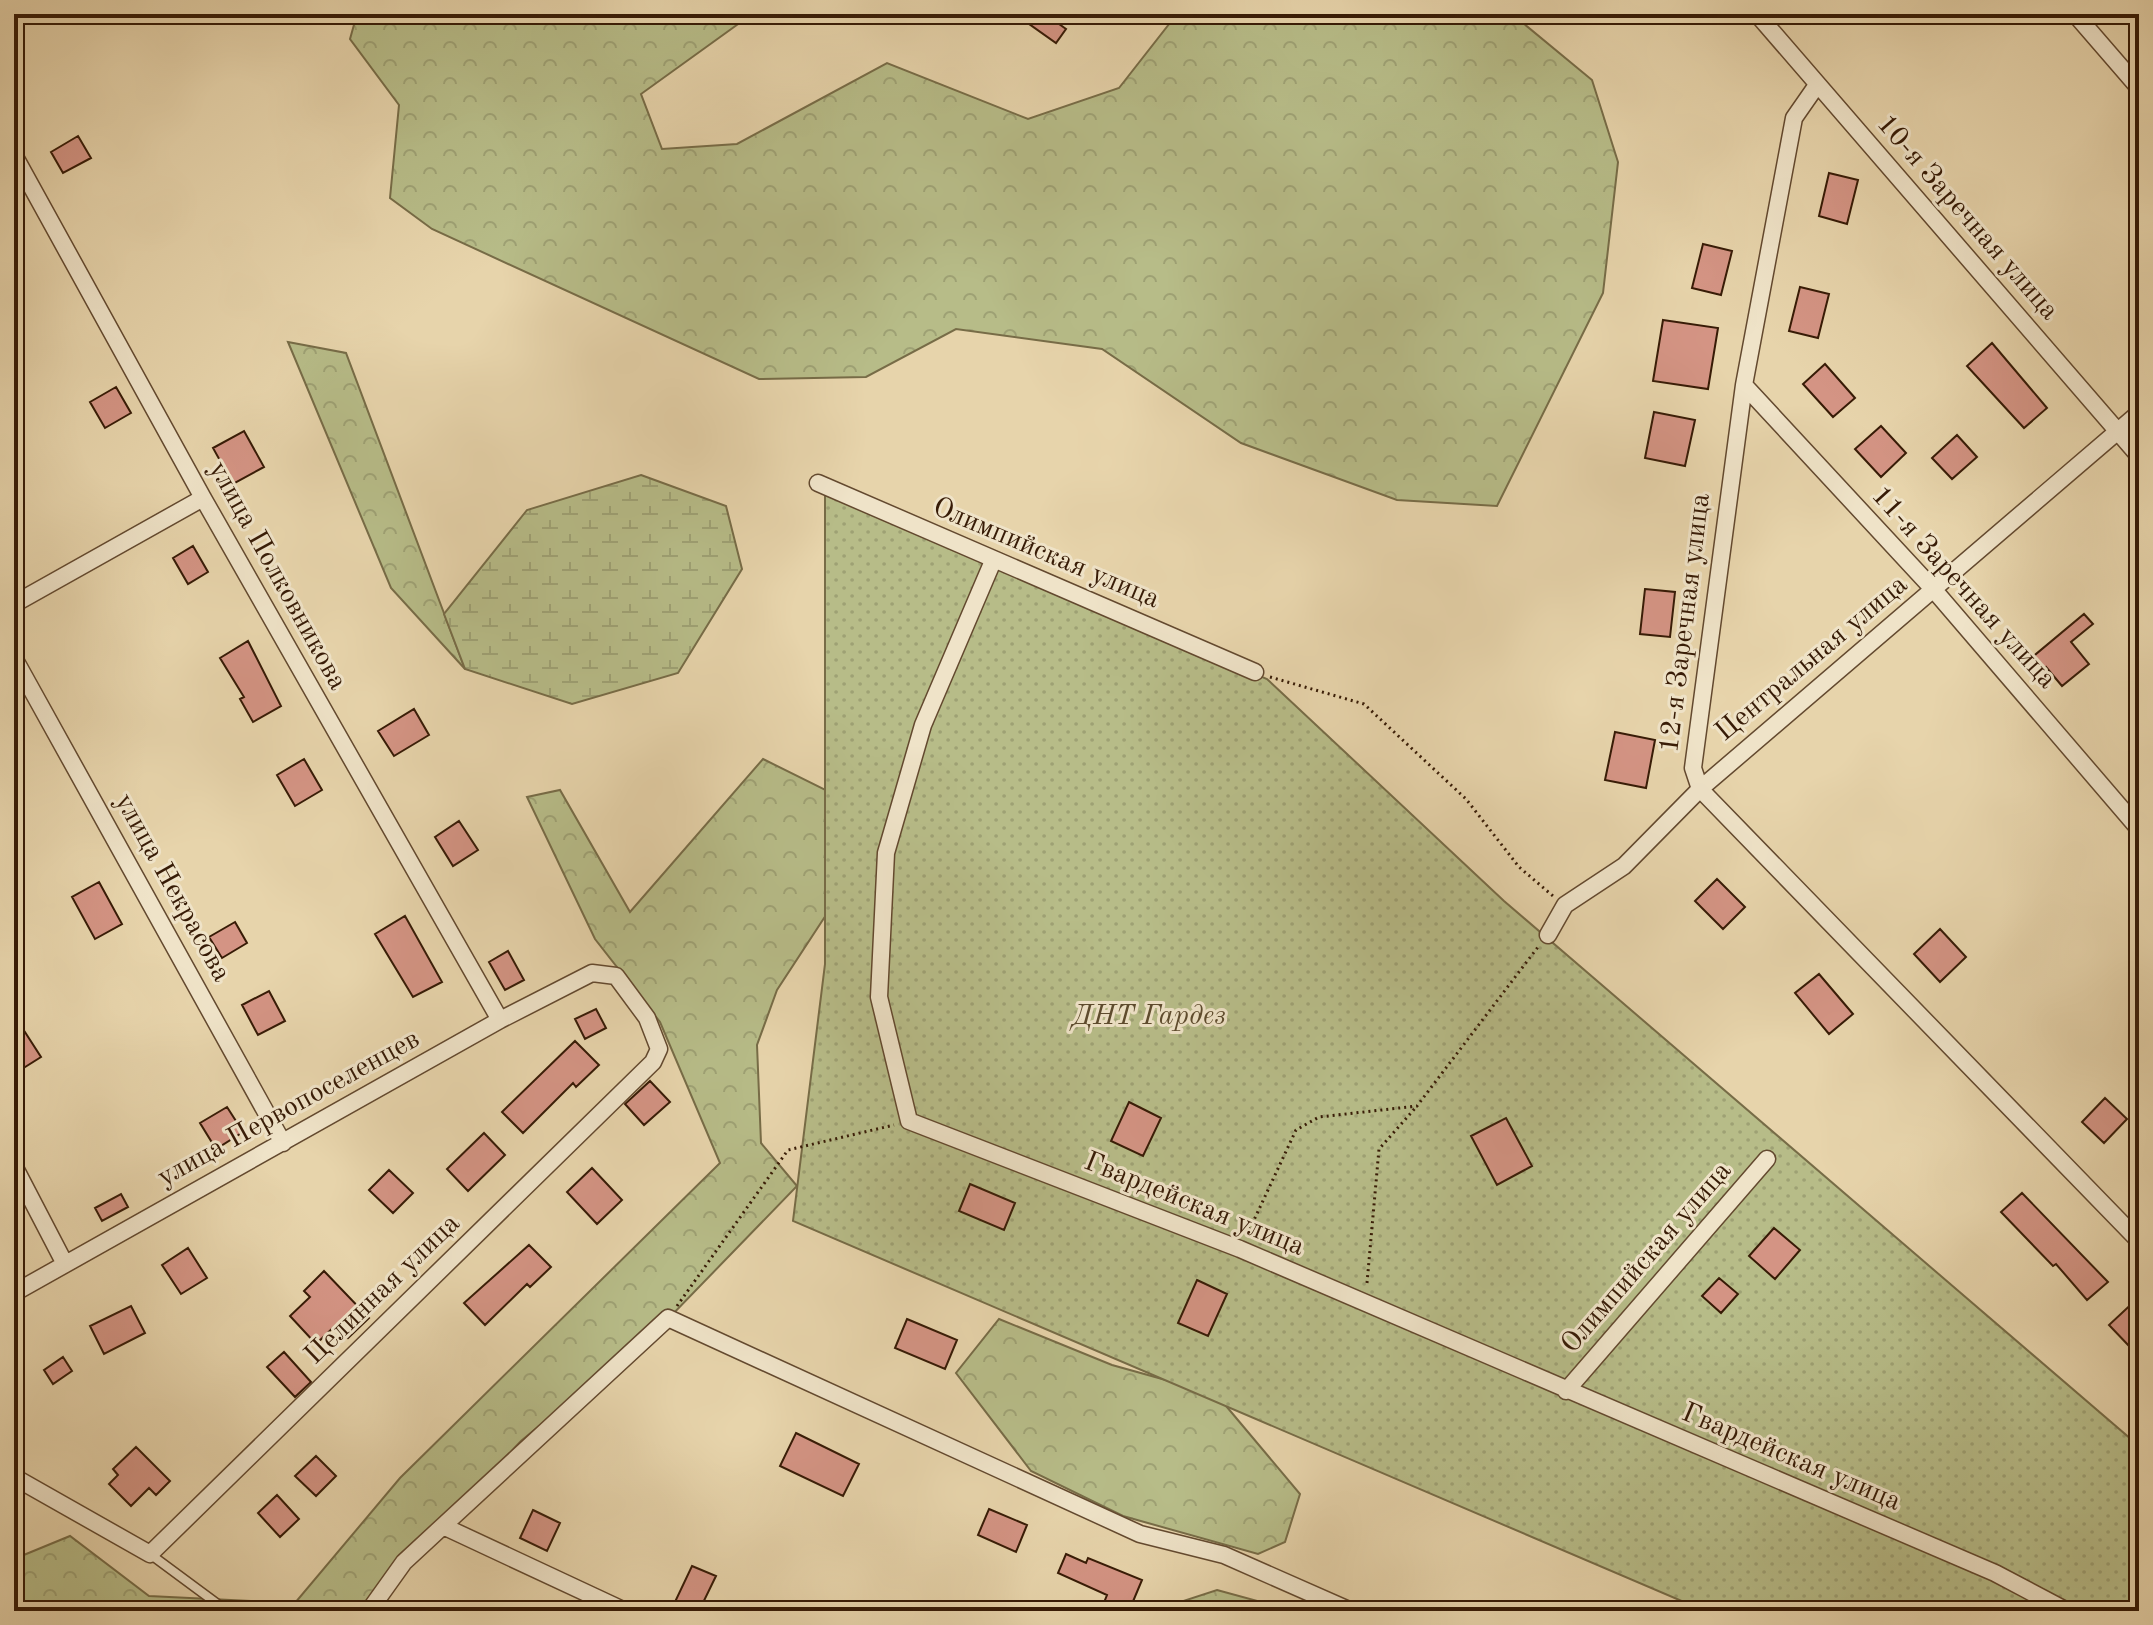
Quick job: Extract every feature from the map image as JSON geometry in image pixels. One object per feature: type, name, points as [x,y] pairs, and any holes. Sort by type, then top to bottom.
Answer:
[{"type":"street","name":"10-я Заречная улица","points":[[1757,14],[2139,456]]},
{"type":"street","points":[[2075,14],[2139,88]]},
{"type":"street","name":"12-я Заречная улица","points":[[1817,85],[1794,118],[1744,385],[1693,768],[1700,789],[2139,1241]]},
{"type":"street","name":"улица Полковникова","points":[[14,155],[203,498],[500,1020]]},
{"type":"street","name":"11-я Заречная улица","points":[[1744,385],[1934,590],[2139,829]]},
{"type":"street","name":"Центральная улица","points":[[1565,905],[1624,866],[1700,789],[2139,413]]},
{"type":"street","name":"Олимпийская улица","points":[[818,483],[1255,672]]},
{"type":"street","points":[[14,604],[203,498]]},
{"type":"street","points":[[909,1121],[879,997],[886,853],[923,725],[993,561]]},
{"type":"street","name":"улица Некрасова","points":[[14,658],[283,1143]]},
{"type":"street","points":[[1548,935],[1565,905]]},
{"type":"street","name":"улица Первопоселенцев","points":[[14,1293],[500,1020],[592,973],[616,976],[647,1018],[659,1049],[653,1062]]},
{"type":"street","name":"Целинная улица","points":[[150,1554],[653,1062]]},
{"type":"street","name":"Гвардейская улица","points":[[909,1121],[1240,1249],[1995,1573],[2067,1611]]},
{"type":"street","name":"Олимпийская улица","points":[[1566,1391],[1767,1159]]},
{"type":"street","points":[[14,1166],[65,1264]]},
{"type":"street","points":[[369,1611],[404,1562],[668,1318],[1140,1534],[1224,1555],[1351,1611]]},
{"type":"street","points":[[14,1477],[150,1554]]},
{"type":"street","points":[[445,1527],[625,1611]]},
{"type":"lane","points":[[150,1554],[227,1611]]},
{"type":"path","points":[[1255,672],[1364,704],[1466,799],[1519,867],[1565,905]]},
{"type":"path","points":[[1365,1303],[1379,1149],[1417,1106],[1548,935]]},
{"type":"path","points":[[1240,1249],[1296,1130],[1319,1117],[1417,1106]]},
{"type":"path","points":[[668,1318],[788,1150],[909,1121]]},
{"type":"green space","points":[[357,14],[752,14],[641,94],[662,149],[737,144],[887,63],[1028,119],[1119,88],[1177,14],[1512,14],[1592,80],[1618,162],[1603,293],[1497,506],[1397,500],[1241,443],[1102,349],[956,329],[866,377],[759,379],[432,229],[390,198],[399,105],[350,39]]},
{"type":"green space","points":[[288,342],[346,353],[465,669],[391,588]]},
{"type":"green space","points":[[641,475],[726,506],[742,569],[678,673],[572,704],[465,669],[444,614],[527,510]]},
{"type":"green space","name":"ДНТ Гардез","points":[[825,489],[1267,679],[1504,901],[2139,1446],[2139,1611],[1705,1611],[793,1221],[825,964]]},
{"type":"green space","points":[[763,759],[862,808],[862,860],[777,990],[757,1045],[761,1143],[797,1186],[668,1319],[521,1441],[361,1611],[14,1611],[14,1559],[70,1536],[149,1596],[295,1603],[400,1478],[720,1163],[660,1022],[595,939],[527,797],[560,790],[630,912]]},
{"type":"green space","points":[[999,1319],[1112,1365],[1216,1394],[1300,1494],[1285,1542],[1258,1554],[1123,1516],[1031,1471],[956,1373]]},
{"type":"green space","points":[[1217,1590],[1294,1611],[1170,1611],[1174,1604]]},
{"type":"building","points":[[1015,14],[1045,14],[1066,29],[1056,43]]},
{"type":"building","points":[[78,136],[91,158],[63,173],[51,152]]},
{"type":"building","points":[[1829,173],[1858,180],[1847,224],[1819,216]]},
{"type":"building","points":[[1703,244],[1732,251],[1721,295],[1692,288]]},
{"type":"building","points":[[1800,287],[1829,294],[1818,338],[1789,331]]},
{"type":"building","points":[[1663,320],[1718,328],[1708,389],[1653,381]]},
{"type":"building","points":[[1992,343],[2047,408],[2024,428],[1967,366]]},
{"type":"building","points":[[1825,364],[1855,398],[1833,417],[1803,384]]},
{"type":"building","points":[[116,387],[131,413],[105,428],[90,402]]},
{"type":"building","points":[[1654,412],[1695,420],[1685,466],[1645,458]]},
{"type":"building","points":[[1881,426],[1906,453],[1881,477],[1855,449]]},
{"type":"building","points":[[244,431],[264,467],[233,484],[213,448]]},
{"type":"building","points":[[1957,435],[1977,457],[1952,479],[1932,458]]},
{"type":"building","points":[[193,546],[208,572],[188,584],[173,558]]},
{"type":"building","points":[[1645,589],[1675,592],[1670,637],[1640,634]]},
{"type":"building","points":[[2084,614],[2093,624],[2071,642],[2089,664],[2062,686],[2046,667],[2035,676],[2024,664]]},
{"type":"building","points":[[248,641],[281,706],[253,722],[240,699],[244,697],[220,658]]},
{"type":"building","points":[[414,709],[429,735],[394,756],[378,731]]},
{"type":"building","points":[[1615,732],[1655,740],[1646,788],[1605,780]]},
{"type":"building","points":[[304,759],[322,790],[295,806],[277,775]]},
{"type":"building","points":[[459,821],[478,850],[453,866],[435,837]]},
{"type":"building","points":[[1717,879],[1745,907],[1723,929],[1695,901]]},
{"type":"building","points":[[99,882],[122,924],[95,939],[72,897]]},
{"type":"building","points":[[405,916],[442,982],[413,997],[375,934]]},
{"type":"building","points":[[235,922],[247,943],[222,958],[209,937]]},
{"type":"building","points":[[1940,929],[1966,957],[1940,982],[1914,954]]},
{"type":"building","points":[[508,951],[524,980],[505,990],[489,962]]},
{"type":"building","points":[[1819,974],[1853,1014],[1829,1034],[1795,993]]},
{"type":"building","points":[[269,991],[285,1021],[258,1035],[242,1005]]},
{"type":"building","points":[[596,1009],[606,1028],[585,1039],[575,1019]]},
{"type":"building","points":[[23,1029],[41,1057],[14,1074],[14,1034]]},
{"type":"building","points":[[575,1041],[599,1065],[576,1087],[573,1083],[523,1133],[502,1112]]},
{"type":"building","points":[[650,1081],[670,1102],[644,1125],[625,1104]]},
{"type":"building","points":[[2105,1098],[2127,1119],[2104,1143],[2082,1122]]},
{"type":"building","points":[[1129,1102],[1161,1118],[1143,1156],[1111,1141]]},
{"type":"building","points":[[227,1107],[243,1132],[216,1149],[200,1123]]},
{"type":"building","points":[[1506,1118],[1532,1166],[1497,1185],[1471,1136]]},
{"type":"building","points":[[484,1133],[505,1155],[468,1191],[447,1169]]},
{"type":"building","points":[[592,1168],[622,1200],[597,1224],[567,1192]]},
{"type":"building","points":[[389,1170],[413,1193],[393,1213],[369,1190]]},
{"type":"building","points":[[970,1184],[1015,1203],[1004,1230],[959,1211]]},
{"type":"building","points":[[2022,1193],[2108,1282],[2087,1300],[2056,1264],[2053,1266],[2001,1212]]},
{"type":"building","points":[[121,1194],[128,1207],[102,1221],[95,1208]]},
{"type":"building","points":[[1774,1228],[1800,1250],[1775,1279],[1749,1256]]},
{"type":"building","points":[[529,1245],[551,1267],[530,1287],[527,1284],[485,1325],[464,1303]]},
{"type":"building","points":[[188,1248],[207,1278],[181,1294],[162,1265]]},
{"type":"building","points":[[324,1271],[369,1318],[348,1338],[336,1325],[316,1344],[290,1316],[310,1297],[304,1291]]},
{"type":"building","points":[[1719,1278],[1738,1294],[1721,1313],[1702,1296]]},
{"type":"building","points":[[1197,1280],[1227,1294],[1208,1336],[1178,1323]]},
{"type":"building","points":[[2139,1297],[2139,1338],[2130,1347],[2109,1325]]},
{"type":"building","points":[[131,1306],[145,1333],[104,1354],[90,1326]]},
{"type":"building","points":[[907,1319],[957,1340],[945,1369],[895,1348]]},
{"type":"building","points":[[284,1352],[311,1382],[295,1397],[267,1367]]},
{"type":"building","points":[[63,1357],[72,1371],[53,1384],[44,1370]]},
{"type":"building","points":[[796,1433],[859,1464],[843,1496],[780,1466]]},
{"type":"building","points":[[136,1447],[170,1481],[156,1495],[149,1488],[131,1506],[109,1484],[118,1475],[113,1469]]},
{"type":"building","points":[[316,1456],[336,1476],[316,1496],[295,1476]]},
{"type":"building","points":[[277,1495],[299,1519],[280,1537],[258,1513]]},
{"type":"building","points":[[989,1509],[1027,1525],[1016,1552],[978,1535]]},
{"type":"building","points":[[533,1510],[560,1523],[547,1551],[520,1538]]},
{"type":"building","points":[[1066,1554],[1086,1563],[1088,1558],[1142,1580],[1129,1611],[1103,1605],[1107,1595],[1058,1573]]},
{"type":"building","points":[[692,1566],[716,1576],[699,1611],[689,1611],[674,1604]]}]
